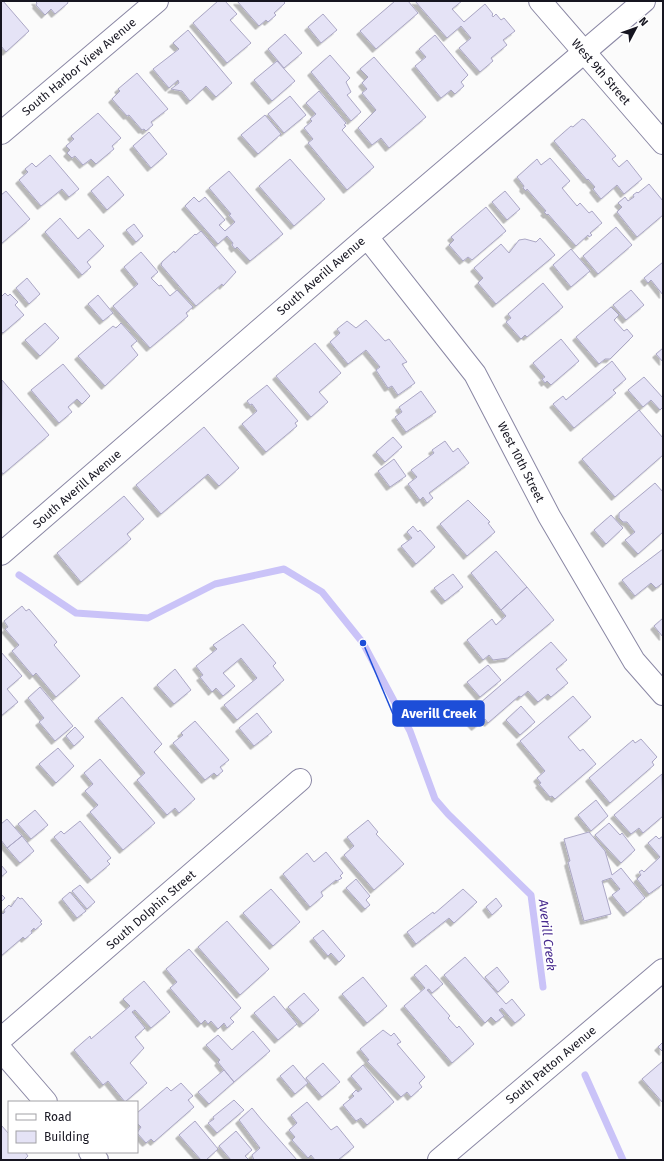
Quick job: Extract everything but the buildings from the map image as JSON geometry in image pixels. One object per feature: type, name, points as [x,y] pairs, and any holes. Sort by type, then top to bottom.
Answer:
[{"type":"street","name":"South Harbor View Avenue","points":[[1,133],[157,1]]},
{"type":"street","name":"West 9th Street","points":[[540,1],[663,143]]},
{"type":"street","name":"South Averill Avenue","points":[[1,554],[367,237],[644,1]]},
{"type":"street","name":"West 10th Street","points":[[367,237],[475,374],[549,516],[634,661],[663,694]]},
{"type":"street","name":"South Dolphin Street","points":[[1,1039],[300,780]]},
{"type":"street","name":"South Patton Avenue","points":[[439,1160],[663,970]]},
{"type":"street","points":[[1,1050],[45,1101]]},
{"type":"waterway","name":"Averill Creek","points":[[19,575],[76,613],[148,618],[215,584],[284,569],[322,592],[363,643],[410,731],[435,799],[448,814],[531,895],[543,987]]},
{"type":"waterway","name":"Averill Creek","points":[[585,1075],[623,1160]]},
{"type":"place","name":"Averill Creek","points":[[363,643]]}]
